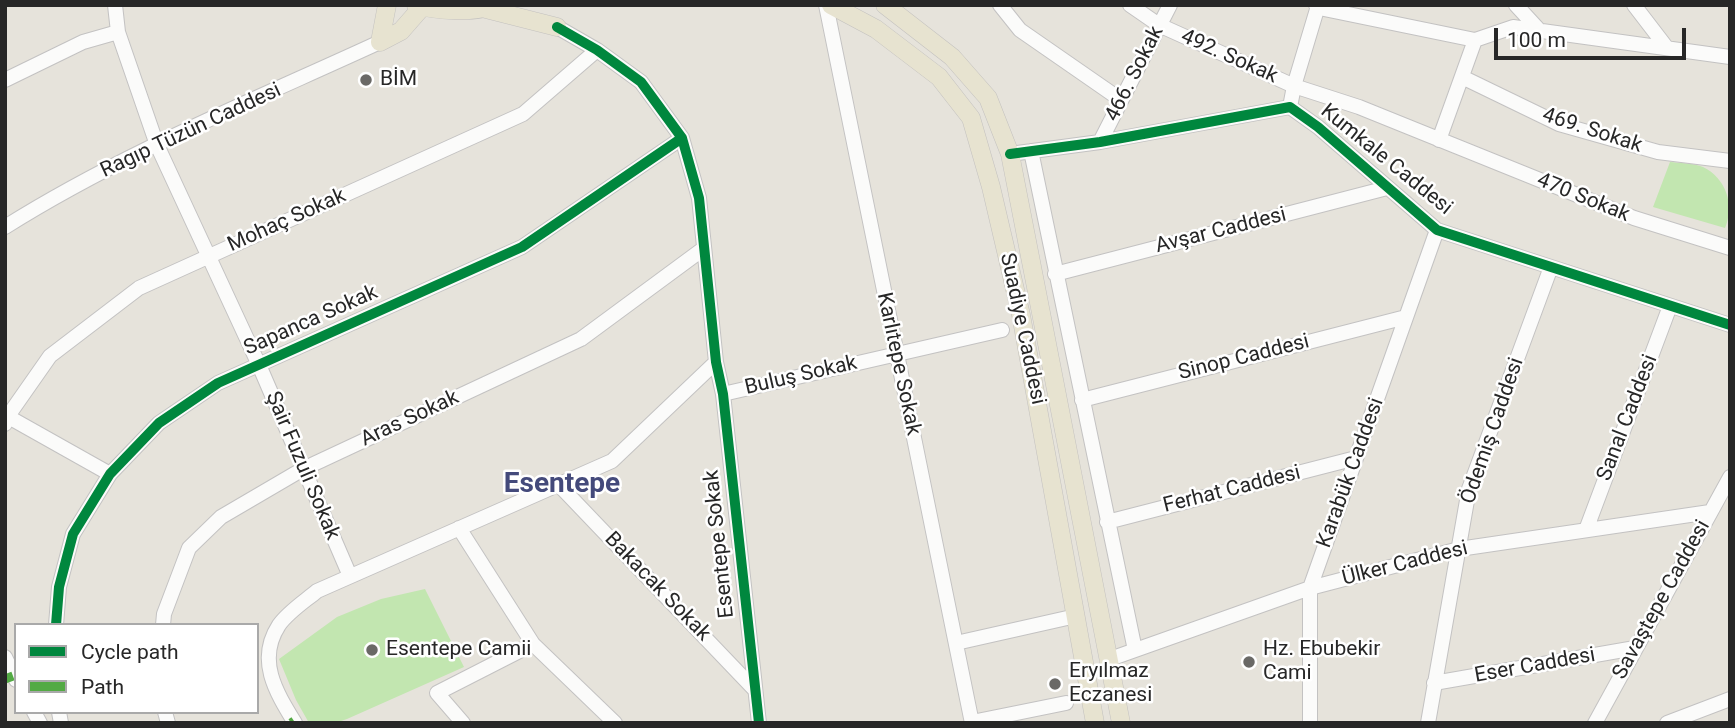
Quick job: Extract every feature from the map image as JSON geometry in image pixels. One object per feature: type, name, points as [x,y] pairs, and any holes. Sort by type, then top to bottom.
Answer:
[{"type":"main road","points":[[380,42],[387,5]]},
{"type":"main road","points":[[527,5],[557,27]]},
{"type":"main road","name":"Suadiye Caddesi","points":[[828,5],[876,29],[939,77],[971,118],[991,187],[1021,315],[1095,723]]},
{"type":"main road","name":"Suadiye Caddesi","points":[[884,5],[952,57],[988,98],[1010,154],[1121,723]]},
{"type":"main road","points":[[419,6],[452,10],[488,7],[557,27]]},
{"type":"main road","name":"Ragıp Tüzün Caddesi","points":[[380,42],[401,31],[419,6]]},
{"type":"street","name":"Şair Fuzuli Sokak","points":[[115,5],[118,32],[157,145],[259,365],[351,576]]},
{"type":"street","name":"Karlıtepe Sokak","points":[[828,5],[972,722]]},
{"type":"street","points":[[1000,5],[1020,30],[1121,100]]},
{"type":"street","name":"492. Sokak","points":[[1129,5],[1159,25],[1294,86],[1359,107],[1440,140]]},
{"type":"street","name":"466. Sokak","points":[[1100,142],[1170,5]]},
{"type":"street","points":[[1516,5],[1539,30]]},
{"type":"street","points":[[1634,5],[1667,48]]},
{"type":"street","points":[[1290,107],[1317,6],[1475,40],[1513,27],[1730,57]]},
{"type":"street","points":[[293,722],[275,689],[267,654],[280,624],[317,591],[612,461],[716,362],[699,198],[682,138],[641,82],[597,50],[557,27]]},
{"type":"street","points":[[5,80],[83,42],[118,32]]},
{"type":"street","points":[[1440,140],[1475,40]]},
{"type":"street","name":"Ragıp Tüzün Caddesi","points":[[5,226],[53,197],[157,145],[380,42]]},
{"type":"street","name":"Mohaç Sokak","points":[[6,418],[50,356],[139,288],[523,114],[597,50]]},
{"type":"street","name":"469. Sokak","points":[[1462,77],[1559,124],[1658,152],[1730,161]]},
{"type":"street","name":"Kumkale Caddesi","points":[[1010,154],[1100,142],[1290,107],[1318,127],[1437,230],[1730,326]]},
{"type":"street","name":"Sapanca Sokak","points":[[56,623],[59,587],[73,534],[110,474],[159,423],[218,383],[522,247],[682,138]]},
{"type":"street","name":"470 Sokak","points":[[1440,140],[1634,218],[1730,248]]},
{"type":"street","points":[[1031,151],[1135,650]]},
{"type":"street","name":"Avşar Caddesi","points":[[1055,274],[1387,188]]},
{"type":"street","name":"Karabük Caddesi","points":[[1310,723],[1310,588],[1437,230]]},
{"type":"street","name":"Aras Sokak","points":[[163,623],[164,614],[189,548],[221,517],[303,469],[581,339],[703,249]]},
{"type":"street","name":"Ödemiş Caddesi","points":[[1428,723],[1469,489],[1551,267]]},
{"type":"street","name":"Sanal Caddesi","points":[[1586,530],[1670,306]]},
{"type":"street","name":"Sinop Caddesi","points":[[1082,400],[1406,317]]},
{"type":"street","name":"Buluş Sokak","points":[[723,394],[1002,330]]},
{"type":"street","name":"Esentepe Sokak","points":[[716,362],[723,394],[759,723]]},
{"type":"street","points":[[6,418],[110,474]]},
{"type":"street","name":"Ferhat Caddesi","points":[[1107,522],[1356,458]]},
{"type":"street","name":"Savaştepe Caddesi","points":[[1595,723],[1730,477]]},
{"type":"street","name":"Bakacak Sokak","points":[[559,485],[755,690]]},
{"type":"street","name":"Ülker Caddesi","points":[[1110,659],[1310,588],[1458,549],[1710,512]]},
{"type":"street","points":[[459,528],[533,644],[615,723]]},
{"type":"street","points":[[956,643],[1076,616]]},
{"type":"street","points":[[463,723],[437,694],[533,644]]},
{"type":"street","name":"Eser Caddesi","points":[[1434,683],[1635,648]]},
{"type":"street","points":[[5,657],[11,679]]},
{"type":"street","points":[[1667,723],[1730,699]]},
{"type":"street","points":[[972,722],[1066,703]]},
{"type":"green space","points":[[1670,162],[1703,167],[1718,178],[1728,201],[1725,228],[1653,207]]},
{"type":"green space","points":[[425,589],[464,667],[347,719],[335,723],[309,723],[279,659],[337,617],[381,599]]},
{"type":"marked path","points":[[5,679],[13,676]]},
{"type":"cycle path","points":[[557,27],[597,50],[641,82],[682,138],[699,198],[759,723]]},
{"type":"cycle path","points":[[1010,154],[1100,142],[1290,107],[1318,127],[1437,230],[1730,325]]},
{"type":"cycle path","points":[[56,623],[59,587],[73,534],[110,474],[159,423],[218,383],[522,247],[682,138]]},
{"type":"place","name":"BİM","points":[[366,80]]},
{"type":"place","name":"Esentepe Camii","points":[[372,650]]},
{"type":"place","name":"Hz. Ebubekir Cami","points":[[1249,662]]},
{"type":"place","name":"Eryılmaz Eczanesi","points":[[1055,684]]},
{"type":"district","name":"Esentepe","points":[[562,485]]}]
